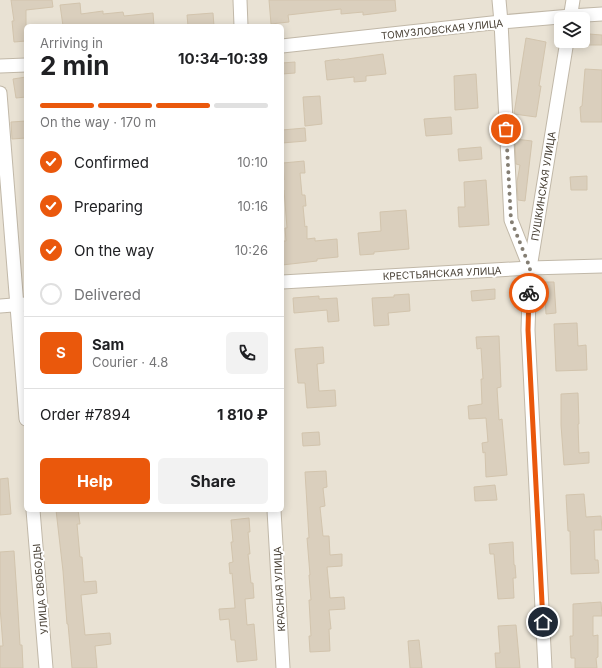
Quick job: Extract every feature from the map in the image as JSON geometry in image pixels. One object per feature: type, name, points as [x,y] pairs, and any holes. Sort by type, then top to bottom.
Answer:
[{"type":"street","points":[[240,0],[241,24]]},
{"type":"street","points":[[499,0],[511,220],[530,268]]},
{"type":"street","points":[[571,12],[572,0]]},
{"type":"street","name":"ТОМУЗЛОВСКАЯ УЛИЦА","points":[[590,15],[602,14]]},
{"type":"street","name":"ТОМУЗЛОВСКАЯ УЛИЦА","points":[[284,46],[501,22],[554,18]]},
{"type":"street","name":"ПУШКИНСКАЯ УЛИЦА","points":[[545,668],[528,330],[530,268],[565,48]]},
{"type":"street","points":[[0,66],[24,65]]},
{"type":"street","points":[[0,93],[21,304],[24,373]]},
{"type":"street","name":"КРЕСТЬЯНСКАЯ УЛИЦА","points":[[284,282],[530,268],[602,266]]},
{"type":"street","points":[[0,306],[21,304]]},
{"type":"street","name":"УЛИЦА СВОБОДЫ","points":[[33,512],[46,668]]},
{"type":"street","name":"КРАСНАЯ УЛИЦА","points":[[274,512],[284,668]]},
{"type":"shaded area","points":[[0,0],[602,0],[602,668],[0,668]]},
{"type":"building","points":[[11,0],[52,0],[53,7],[26,10],[24,41],[14,42],[12,21],[14,21]]},
{"type":"building","points":[[269,0],[395,0],[396,11],[363,15],[363,12],[341,14],[341,9],[288,15],[289,22],[271,24]]},
{"type":"building","points":[[80,3],[81,14],[103,11],[103,14],[123,12],[124,16],[153,13],[154,24],[63,24],[60,5]]},
{"type":"building","points":[[213,13],[214,24],[188,24],[187,15]]},
{"type":"building","points":[[590,34],[602,35],[602,45],[590,45]]},
{"type":"building","points":[[526,38],[546,42],[536,117],[514,114]]},
{"type":"building","points":[[383,54],[386,74],[366,76],[366,81],[354,82],[354,77],[327,80],[325,61]]},
{"type":"building","points":[[295,62],[295,73],[284,74],[284,63]]},
{"type":"building","points":[[585,69],[602,70],[602,122],[581,122],[580,107],[582,106]]},
{"type":"building","points":[[476,74],[478,108],[455,110],[454,76]]},
{"type":"building","points":[[24,77],[24,97],[16,98],[13,79]]},
{"type":"building","points":[[320,96],[322,124],[305,126],[303,97]]},
{"type":"building","points":[[451,117],[452,134],[426,136],[424,119]]},
{"type":"building","points":[[24,121],[24,138],[12,139],[11,122]]},
{"type":"building","points":[[305,128],[306,141],[284,143],[284,130]]},
{"type":"building","points":[[515,139],[532,141],[525,201],[518,200],[517,182],[520,165],[516,164]]},
{"type":"building","points":[[481,147],[482,159],[459,161],[458,149]]},
{"type":"building","points":[[304,161],[305,173],[300,173],[302,195],[305,195],[306,206],[303,206],[305,227],[307,226],[307,239],[315,238],[315,241],[337,239],[338,257],[284,265],[284,241],[286,241],[285,228],[287,228],[284,190],[284,163]]},
{"type":"building","points":[[587,176],[587,190],[571,190],[570,177]]},
{"type":"building","points":[[486,180],[489,225],[459,227],[458,207],[465,207],[464,182]]},
{"type":"building","points":[[406,210],[409,249],[374,252],[374,254],[360,255],[358,233],[381,231],[380,212]]},
{"type":"building","points":[[544,282],[554,282],[556,313],[546,314]]},
{"type":"building","points":[[495,289],[495,299],[472,301],[471,291]]},
{"type":"building","points":[[409,294],[410,311],[388,313],[389,325],[374,326],[372,298],[394,297],[394,295]]},
{"type":"building","points":[[319,296],[319,299],[337,298],[339,321],[328,322],[327,310],[294,313],[293,298]]},
{"type":"building","points":[[577,323],[578,346],[586,345],[587,370],[556,371],[554,324]]},
{"type":"building","points":[[499,336],[501,387],[497,388],[499,420],[502,419],[507,475],[486,477],[485,452],[483,453],[482,443],[488,442],[486,418],[469,419],[468,406],[482,404],[481,379],[483,379],[481,348],[477,349],[476,337]]},
{"type":"building","points":[[323,347],[324,363],[317,364],[319,391],[335,390],[336,406],[307,408],[305,383],[298,383],[295,349]]},
{"type":"building","points":[[578,393],[579,453],[589,452],[589,463],[564,465],[561,425],[561,394]]},
{"type":"building","points":[[319,432],[320,445],[303,446],[302,433]]},
{"type":"building","points":[[326,471],[327,487],[323,488],[325,506],[320,507],[323,536],[329,536],[330,555],[342,554],[342,566],[327,567],[330,598],[344,597],[345,609],[329,610],[331,629],[329,629],[330,651],[310,652],[309,636],[311,636],[309,600],[311,600],[305,472]]},
{"type":"building","points":[[8,478],[11,514],[0,515],[0,479]]},
{"type":"building","points":[[495,485],[497,500],[475,501],[474,487]]},
{"type":"building","points":[[584,494],[586,517],[601,516],[602,530],[594,530],[595,560],[598,560],[599,573],[571,574],[570,531],[568,531],[566,495]]},
{"type":"building","points":[[56,512],[78,512],[80,524],[77,524],[84,582],[96,581],[97,593],[81,595],[85,635],[110,633],[111,644],[95,646],[97,668],[72,668]]},
{"type":"building","points":[[249,518],[250,532],[248,532],[250,554],[248,554],[254,598],[245,599],[247,625],[254,624],[257,660],[237,662],[235,640],[231,640],[229,619],[220,620],[219,609],[235,608],[232,573],[230,574],[229,563],[233,562],[231,520]]},
{"type":"building","points":[[513,542],[516,578],[513,578],[514,598],[498,599],[494,554],[490,554],[489,544]]},
{"type":"building","points":[[14,551],[20,645],[22,645],[23,668],[0,668],[0,646],[3,646],[0,607],[0,552]]},
{"type":"building","points":[[601,602],[602,616],[593,616],[593,636],[598,635],[598,657],[596,658],[597,668],[575,668],[575,658],[571,658],[570,636],[573,636],[573,604]]},
{"type":"building","points":[[516,625],[520,668],[496,668],[495,653],[500,653],[498,626]]},
{"type":"building","points":[[419,640],[422,668],[410,668],[408,641]]},
{"type":"way so far","points":[[506,129],[511,220],[530,268],[529,293]]},
{"type":"route","points":[[529,293],[528,330],[543,622]]}]
